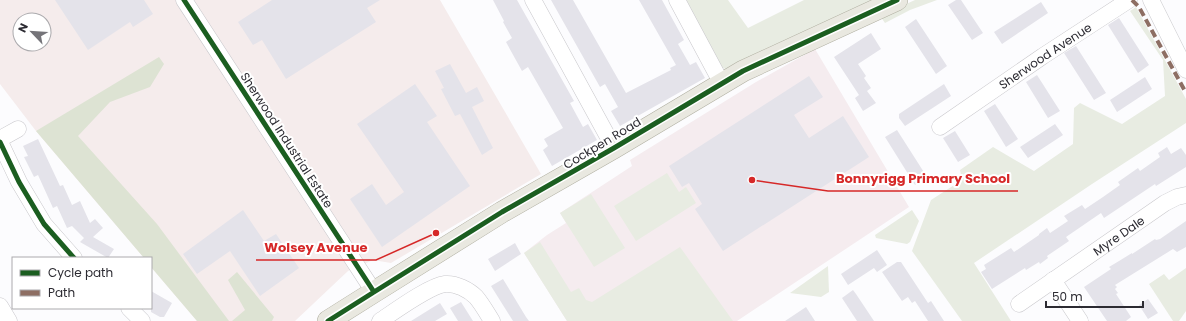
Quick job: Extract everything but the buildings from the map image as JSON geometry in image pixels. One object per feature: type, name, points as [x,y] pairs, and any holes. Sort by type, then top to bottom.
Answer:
[{"type":"main road","name":"Cockpen Road","points":[[328,321],[502,212],[756,64],[897,0]]},
{"type":"street","name":"Sherwood Industrial Estate","points":[[184,0],[374,292]]},
{"type":"street","points":[[533,0],[614,148]]},
{"type":"street","points":[[677,0],[722,84]]},
{"type":"street","name":"Sherwood Avenue","points":[[940,126],[964,115],[1043,56],[1128,0]]},
{"type":"street","points":[[1151,0],[1186,70]]},
{"type":"street","points":[[0,139],[18,128]]},
{"type":"street","points":[[0,142],[19,182],[44,224],[73,257]]},
{"type":"street","name":"Myre Dale","points":[[1019,304],[1165,203],[1177,197],[1186,195]]},
{"type":"street","points":[[1053,280],[1080,321]]},
{"type":"street","points":[[380,321],[426,291],[446,284],[457,286],[476,297],[492,321]]},
{"type":"street","points":[[130,309],[142,321]]},
{"type":"shaded area","points":[[0,0],[440,0],[541,174],[391,263],[373,260],[348,271],[295,321],[197,321],[152,268],[152,257],[143,257],[36,131],[0,84]]},
{"type":"shaded area","points":[[682,0],[728,0],[748,28],[804,0],[875,0],[728,70],[718,66]]},
{"type":"shaded area","points":[[915,0],[937,0],[910,10],[885,23],[880,16]]},
{"type":"shaded area","points":[[1136,7],[1186,99],[1186,123],[974,263],[1011,321],[962,321],[912,251],[931,200],[962,180],[960,170],[993,147],[1034,171],[1073,144],[1074,108],[1080,103],[1122,124],[1165,96],[1163,60],[1130,11]]},
{"type":"shaded area","points":[[815,49],[909,207],[737,321],[567,321],[524,253],[547,235],[566,223],[560,213],[632,166],[630,160],[756,82]]},
{"type":"shaded area","points":[[667,173],[679,192],[686,187],[696,203],[636,241],[614,206]]},
{"type":"shaded area","points":[[591,194],[625,248],[594,267],[560,213]]},
{"type":"shaded area","points":[[912,210],[919,221],[910,242],[907,244],[876,238],[875,235]]},
{"type":"shaded area","points":[[540,242],[571,292],[579,288],[586,300],[592,302],[680,247],[733,321],[567,321],[524,253]]},
{"type":"shaded area","points":[[828,266],[829,292],[821,297],[790,293]]},
{"type":"shaded area","points":[[1186,268],[1186,311],[1179,321],[1173,321],[1149,284],[1164,274],[1169,280]]},
{"type":"green space","points":[[159,57],[164,64],[150,87],[110,102],[78,136],[157,224],[229,321],[197,321],[152,268],[152,257],[143,257],[36,131]]},
{"type":"green space","points":[[237,272],[274,317],[272,321],[232,321],[245,310],[228,280]]},
{"type":"marked path","points":[[1132,0],[1139,7],[1186,93]]},
{"type":"cycle path","points":[[184,0],[374,292]]},
{"type":"cycle path","points":[[328,321],[502,212],[614,148],[743,71],[897,0]]},
{"type":"cycle path","points":[[0,142],[19,182],[44,224],[73,257]]},
{"type":"place","name":"Bonnyrigg Primary School","points":[[752,180]]},
{"type":"place","name":"Wolsey Avenue","points":[[436,233]]}]
